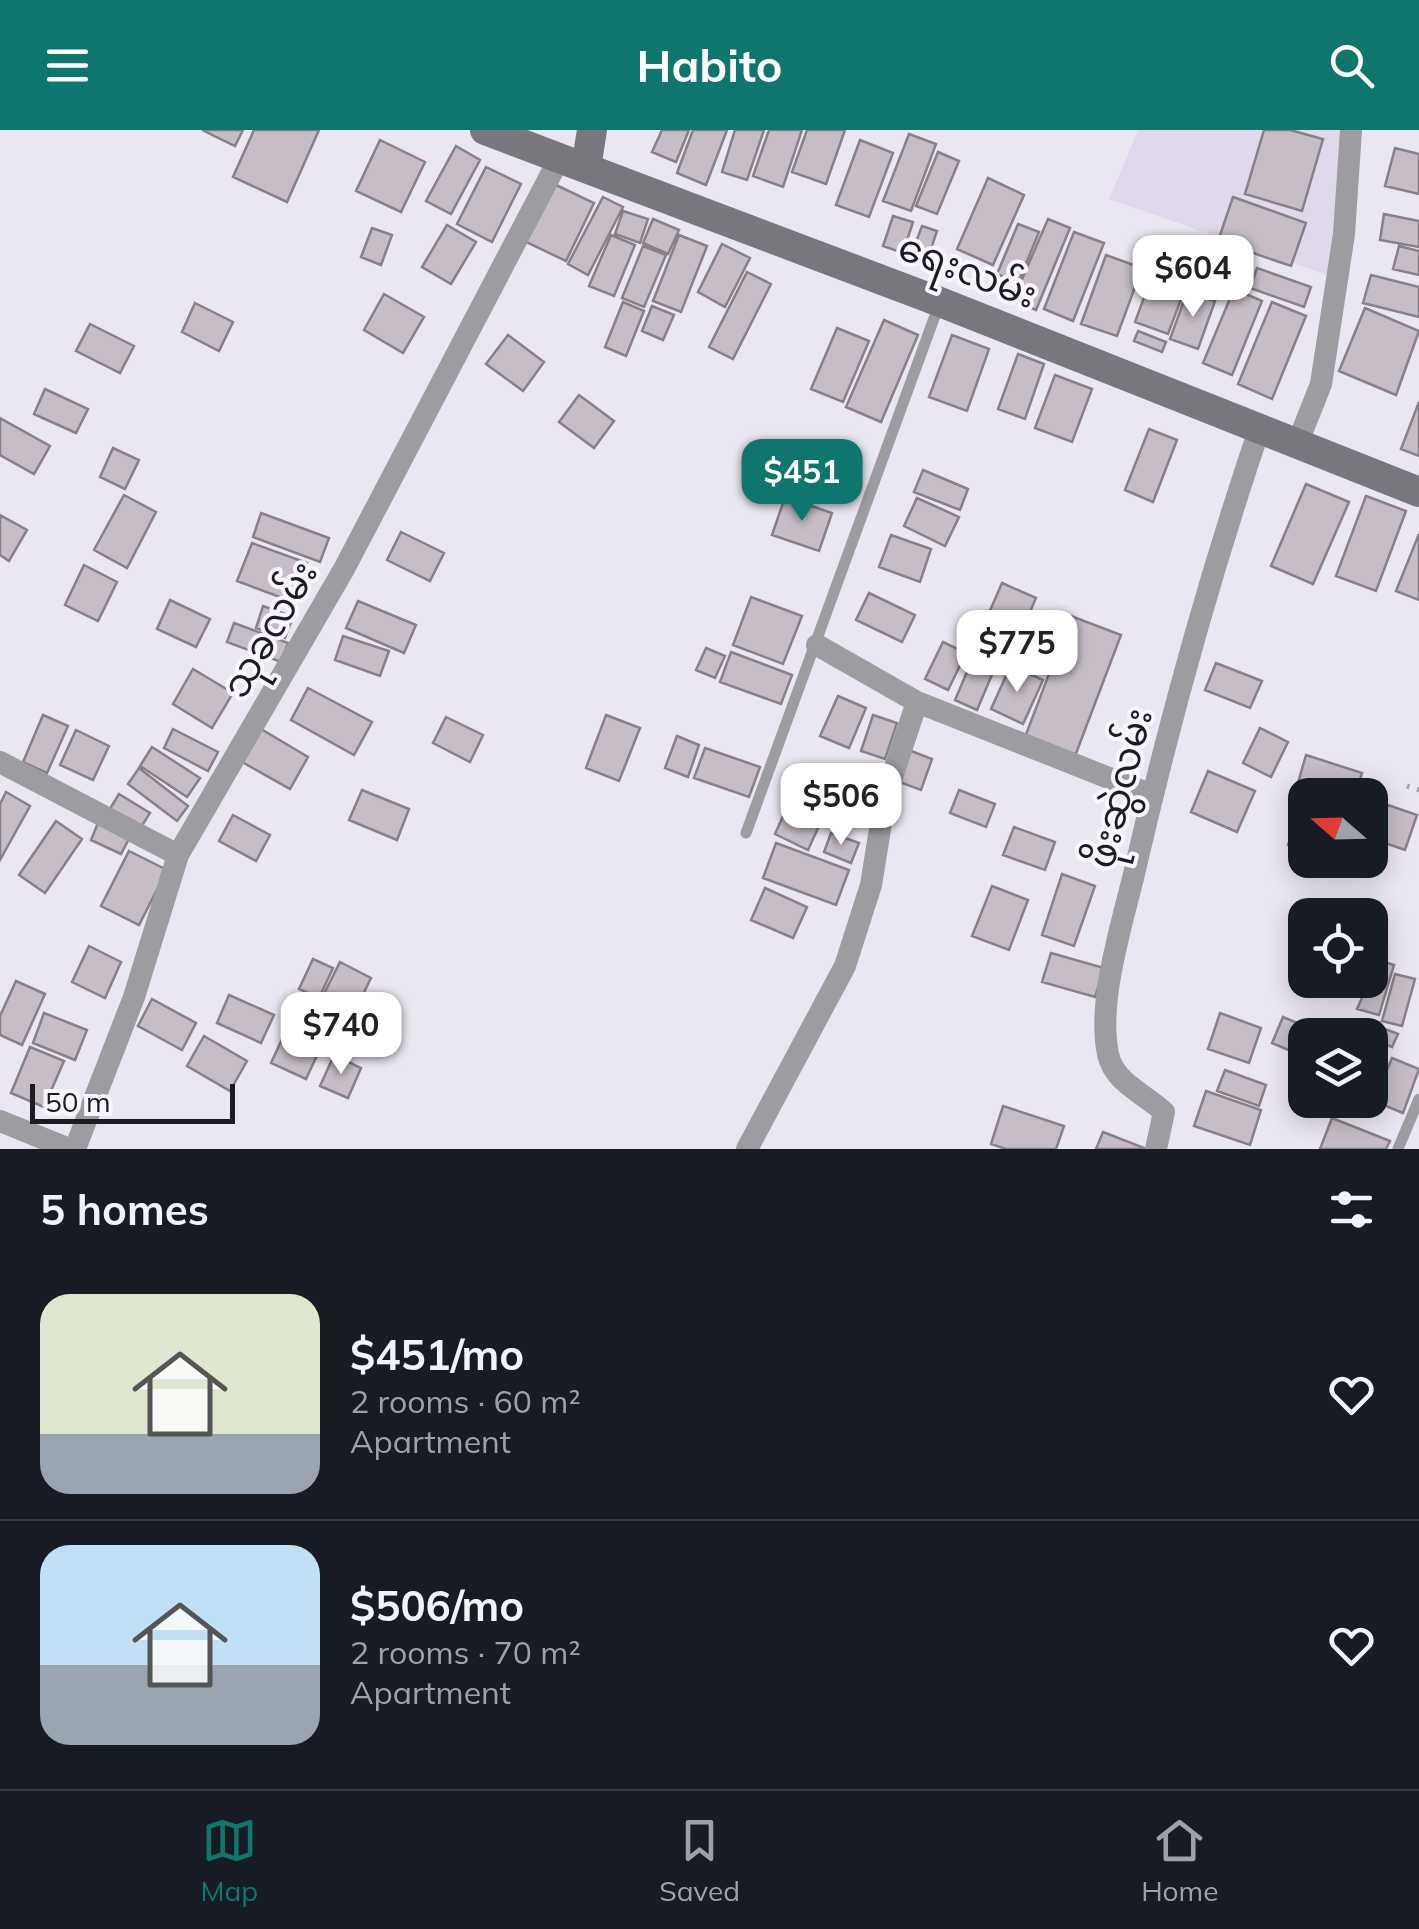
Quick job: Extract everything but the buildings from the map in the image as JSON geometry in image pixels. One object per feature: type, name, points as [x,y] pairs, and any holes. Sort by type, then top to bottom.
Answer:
[{"type":"street","name":"ရေးလမ်း","points":[[485,130],[940,302],[1419,492]]},
{"type":"street","points":[[572,163],[592,130]]},
{"type":"street","points":[[1298,442],[1321,384],[1344,234],[1351,130]]},
{"type":"street","name":"သုခလမ်း","points":[[72,1149],[134,996],[178,855],[572,163]]},
{"type":"street","name":"ဖိုးဆွဲလမ်း","points":[[1156,1149],[1164,1112],[1117,1076],[1106,1037],[1118,942],[1205,589],[1260,427]]},
{"type":"street","points":[[816,646],[917,702],[1152,794]]},
{"type":"street","points":[[747,1149],[845,966],[871,885],[885,798],[917,702]]},
{"type":"street","points":[[0,762],[178,855]]},
{"type":"street","points":[[0,1122],[72,1149]]},
{"type":"lane","points":[[746,833],[940,302]]},
{"type":"lane","points":[[1398,1149],[1419,1100]]},
{"type":"path","points":[[1407,786],[1419,790]]},
{"type":"shaded area","points":[[1138,130],[1340,130],[1330,276],[1109,199]]}]
